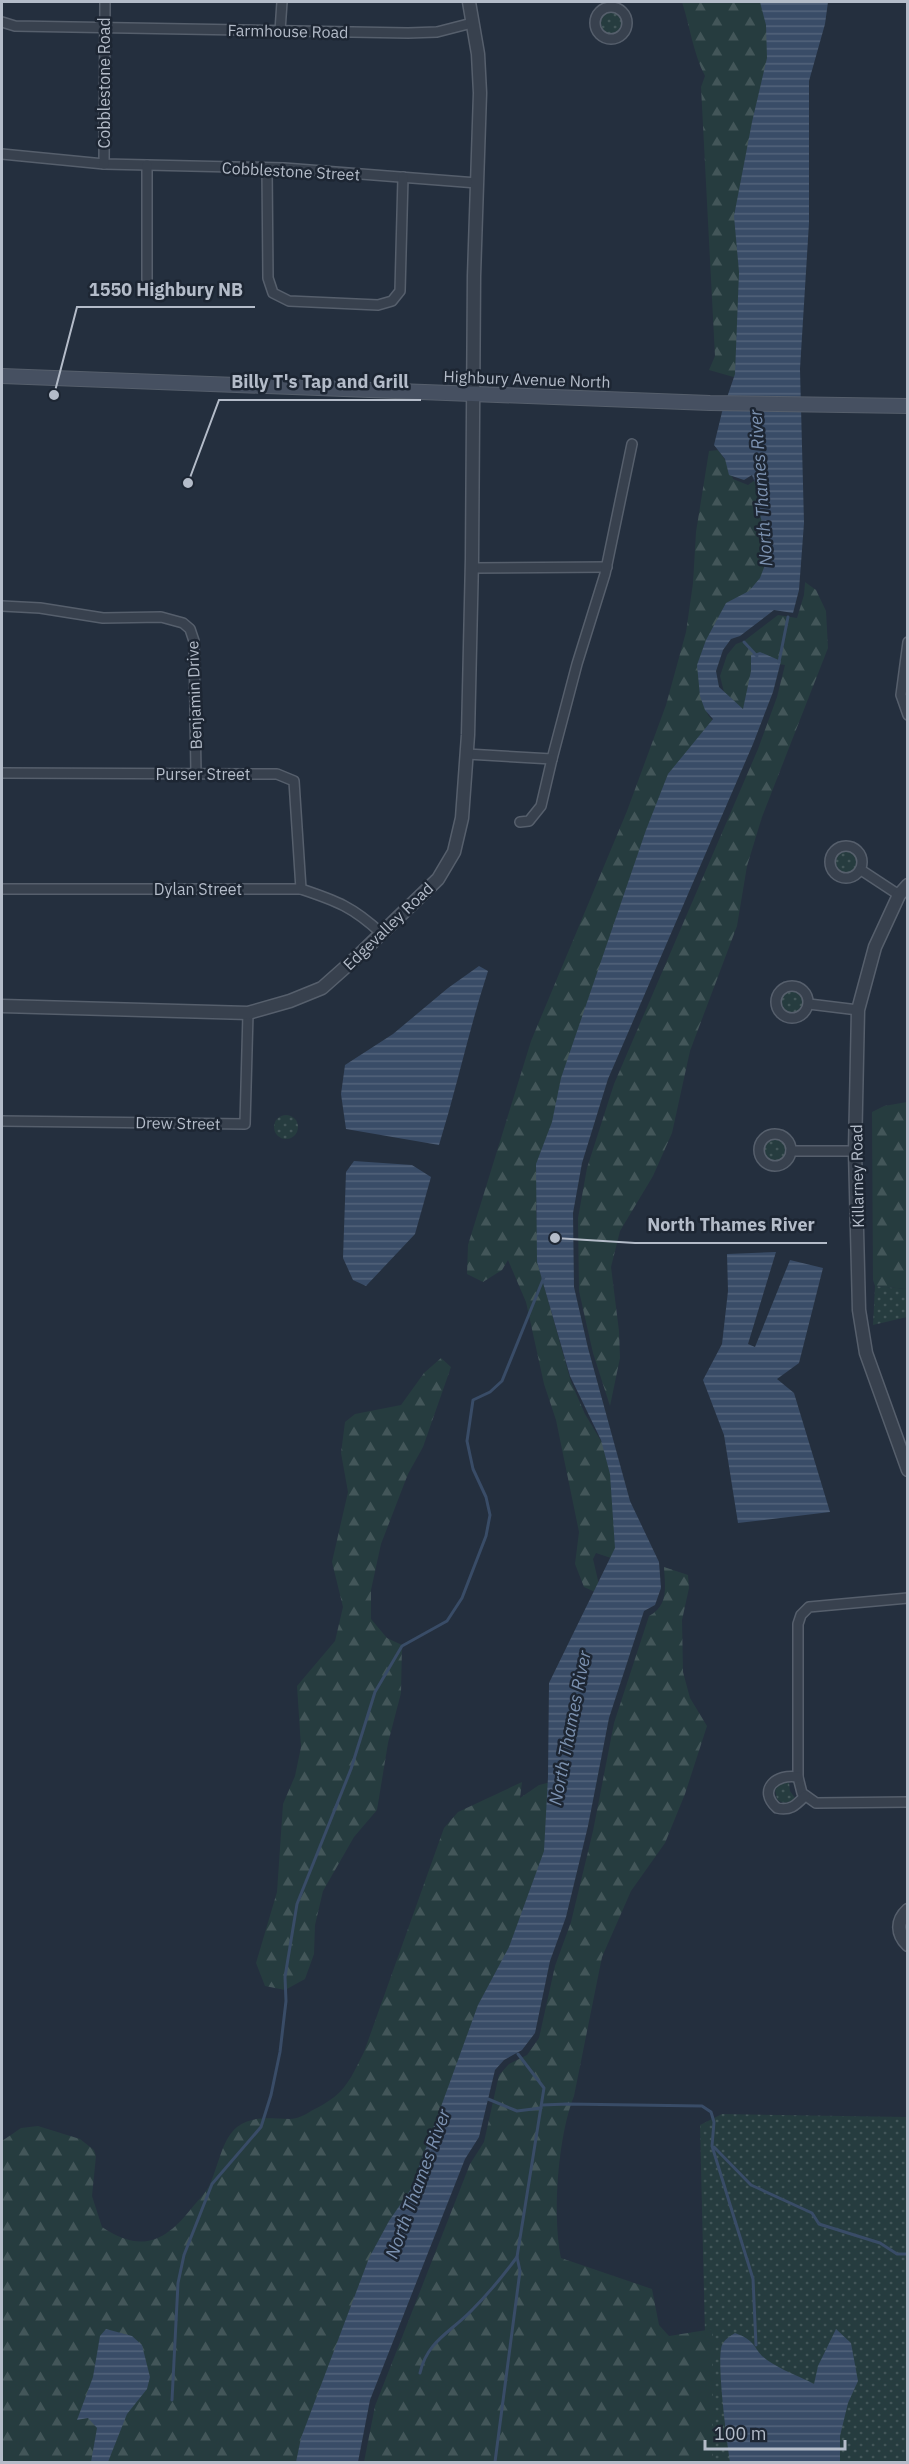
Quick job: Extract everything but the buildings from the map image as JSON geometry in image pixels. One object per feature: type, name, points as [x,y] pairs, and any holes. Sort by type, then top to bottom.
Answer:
[{"type":"main road","name":"Highbury Avenue North","points":[[2,376],[710,403],[908,406]]},
{"type":"street","name":"Cobblestone Road","points":[[104,164],[103,29],[105,2]]},
{"type":"street","points":[[280,31],[282,2]]},
{"type":"street","name":"Edgevalley Road","points":[[2,1006],[248,1013],[290,1001],[322,988],[438,879],[454,852],[462,818],[467,754],[472,568],[480,93],[478,54],[469,2]]},
{"type":"street","name":"Farmhouse Road","points":[[2,22],[15,26],[103,29],[437,32],[472,23]]},
{"type":"street","name":"Cobblestone Street","points":[[2,154],[104,164],[267,169],[477,183]]},
{"type":"street","points":[[147,165],[147,285]]},
{"type":"street","points":[[267,169],[268,278],[273,293],[289,301],[378,305],[392,301],[400,291],[403,177]]},
{"type":"street","points":[[520,822],[529,821],[541,806],[552,759],[607,567],[632,444]]},
{"type":"street","points":[[472,568],[607,567]]},
{"type":"street","name":"Benjamin Drive","points":[[2,606],[40,608],[103,618],[161,617],[183,623],[190,629],[195,641],[196,774]]},
{"type":"street","points":[[908,642],[901,695],[908,715]]},
{"type":"street","points":[[467,754],[552,759]]},
{"type":"street","name":"Purser Street","points":[[2,773],[277,774],[294,781],[301,889]]},
{"type":"street","points":[[861,870],[899,895]]},
{"type":"street","name":"Killarney Road","points":[[908,885],[899,895],[875,947],[858,1010],[855,1151],[859,1310],[866,1353],[908,1470]]},
{"type":"street","name":"Dylan Street","points":[[2,889],[301,889],[335,900],[357,912],[381,933]]},
{"type":"street","points":[[809,1004],[858,1010]]},
{"type":"street","name":"Drew Street","points":[[2,1121],[245,1124],[248,1013]]},
{"type":"street","points":[[791,1151],[855,1151]]},
{"type":"street","points":[[908,1598],[809,1607],[801,1615],[798,1624],[798,1777],[800,1789],[805,1796],[816,1803],[908,1802]]},
{"type":"street","points":[[798,1777],[778,1778],[771,1787],[770,1797],[777,1808],[786,1809],[795,1806],[805,1796]]},
{"type":"street","points":[[908,1910],[899,1925],[899,1933],[908,1945]]},
{"type":"green space","points":[[682,2],[764,2],[770,29],[770,62],[741,277],[737,378],[709,370],[715,356],[701,87],[705,76]]},
{"type":"green space","points":[[612,12],[620,15],[623,23],[620,31],[612,34],[604,31],[601,23],[604,15]]},
{"type":"green space","points":[[718,450],[728,464],[733,479],[748,485],[755,480],[763,498],[773,556],[764,583],[729,607],[703,701],[708,715],[716,724],[536,1206],[539,1268],[571,1382],[585,1414],[604,1446],[612,1479],[617,1551],[611,1558],[596,1553],[593,1559],[600,1589],[597,1593],[584,1587],[575,1564],[579,1532],[556,1420],[544,1384],[526,1302],[508,1260],[502,1270],[483,1282],[467,1274],[468,1245],[531,1041],[627,811],[666,705],[686,632],[693,583],[696,532],[709,451]]},
{"type":"green space","points":[[805,582],[816,590],[826,611],[828,648],[762,817],[747,866],[737,926],[690,1051],[672,1133],[653,1176],[620,1231],[611,1267],[620,1358],[610,1406],[593,1353],[579,1291],[578,1218],[587,1168],[614,1084],[758,749],[777,697],[785,665],[778,664],[747,713],[724,692],[720,676],[727,655],[736,644],[744,641],[778,615],[797,618],[804,595]]},
{"type":"green space","points":[[847,851],[855,854],[858,862],[855,870],[847,873],[839,870],[836,862],[839,854]]},
{"type":"green space","points":[[792,991],[800,994],[803,1002],[800,1010],[792,1013],[784,1010],[781,1002],[784,994]]},
{"type":"green space","points":[[907,1102],[907,1289],[875,1286],[873,1280],[872,1112],[884,1106]]},
{"type":"green space","points":[[281,1115],[291,1115],[298,1122],[298,1132],[291,1139],[281,1139],[274,1132],[274,1122]]},
{"type":"green space","points":[[775,1139],[783,1142],[786,1150],[783,1158],[775,1161],[767,1158],[764,1150],[767,1142]]},
{"type":"green space","points":[[875,1286],[907,1289],[907,1317],[873,1325]]},
{"type":"green space","points":[[441,1358],[451,1367],[423,1447],[408,1474],[381,1544],[371,1590],[371,1619],[387,1638],[402,1645],[401,1693],[388,1743],[377,1810],[354,1837],[323,1891],[315,1925],[314,1954],[305,1979],[285,1990],[265,1986],[256,1963],[277,1892],[283,1804],[295,1776],[301,1747],[297,1686],[335,1641],[343,1607],[332,1562],[348,1492],[341,1453],[345,1422],[355,1414],[401,1405],[424,1373]]},
{"type":"green space","points":[[664,1567],[688,1575],[689,1588],[682,1620],[683,1672],[690,1698],[707,1726],[685,1794],[665,1843],[631,1891],[602,1957],[560,2154],[557,2199],[558,2241],[561,2258],[652,2289],[659,2325],[669,2336],[713,2329],[713,2462],[364,2462],[375,2406],[470,2164],[484,2142],[499,2075],[509,2064],[527,2055],[539,2038],[555,1966],[571,1922],[593,1831],[614,1723],[649,1616],[660,1607],[663,1601]]},
{"type":"green space","points":[[522,1782],[520,1798],[539,1785],[551,1782],[546,1855],[413,2193],[300,2462],[2,2462],[2,2141],[21,2128],[38,2126],[80,2139],[94,2150],[96,2156],[92,2196],[102,2227],[128,2240],[139,2242],[161,2237],[181,2221],[208,2187],[224,2146],[237,2127],[256,2119],[298,2118],[331,2100],[344,2088],[364,2052],[444,1828],[458,1812]]},
{"type":"green space","points":[[789,1782],[790,1791],[795,1798],[784,1803],[777,1799],[775,1790],[780,1784]]},
{"type":"green space","points":[[722,2114],[907,2117],[907,2462],[708,2462],[700,2125]]},
{"type":"water","name":"North Thames River","points":[[760,2],[828,2],[825,24],[809,81],[809,223],[800,369],[804,523],[799,590],[793,613],[774,610],[740,636],[731,639],[723,650],[716,671],[719,687],[743,709],[751,671],[751,655],[760,652],[781,661],[773,692],[753,744],[608,1079],[582,1163],[573,1213],[574,1287],[588,1348],[630,1501],[659,1562],[661,1588],[655,1605],[644,1611],[609,1718],[588,1826],[566,1917],[550,1961],[535,2033],[522,2050],[504,2060],[495,2070],[479,2137],[465,2159],[370,2400],[358,2462],[296,2462],[301,2438],[369,2258],[389,2221],[411,2189],[478,2005],[509,1947],[544,1851],[549,1683],[615,1548],[610,1474],[601,1440],[570,1376],[537,1262],[536,1164],[552,1122],[561,1078],[646,830],[668,774],[713,719],[705,710],[700,696],[697,665],[706,640],[726,603],[749,591],[760,578],[770,552],[759,511],[759,493],[752,475],[744,480],[729,475],[725,459],[714,445],[735,374],[739,272],[734,216],[767,58],[766,25]]},
{"type":"water","points":[[479,966],[488,971],[439,1145],[346,1129],[341,1094],[345,1065],[393,1034],[448,988]]},
{"type":"water","points":[[354,1161],[412,1165],[431,1177],[415,1234],[366,1286],[353,1280],[343,1258],[346,1172]]},
{"type":"water","points":[[776,1252],[748,1344],[755,1347],[790,1260],[823,1268],[799,1363],[777,1379],[794,1393],[830,1512],[738,1523],[724,1435],[703,1380],[722,1344],[728,1291],[727,1254]]},
{"type":"water","points":[[106,2329],[132,2336],[142,2345],[150,2377],[147,2389],[127,2414],[108,2462],[91,2462],[97,2428],[88,2418],[77,2420],[93,2377],[100,2336]]},
{"type":"water","points":[[836,2329],[851,2343],[858,2381],[848,2403],[840,2436],[840,2462],[730,2462],[720,2367],[720,2354],[725,2341],[735,2333],[742,2336],[752,2342],[767,2360],[814,2384],[818,2366]]},
{"type":"waterway","name":"North Thames River","points":[[779,662],[788,617]]},
{"type":"waterway","points":[[744,642],[757,656]]},
{"type":"waterway","points":[[172,2400],[178,2283],[184,2255],[212,2184],[261,2127],[271,2095],[280,2052],[286,2001],[285,1977],[297,1904],[351,1769],[375,1692],[402,1646],[447,1621],[462,1598],[486,1536],[490,1515],[486,1497],[473,1469],[467,1441],[473,1400],[490,1392],[502,1381],[544,1277]]},
{"type":"waterway","points":[[495,2462],[520,2271],[517,2257],[544,2088],[518,2054]]},
{"type":"waterway","points":[[488,2099],[517,2111],[541,2108]]},
{"type":"waterway","points":[[542,2105],[702,2106],[711,2112],[714,2122],[712,2146],[753,2279],[756,2345]]},
{"type":"waterway","points":[[714,2147],[751,2185],[812,2213],[819,2224],[880,2243],[897,2254],[908,2254]]},
{"type":"waterway","points":[[420,2373],[423,2362],[434,2345],[478,2304],[517,2257]]},
{"type":"place","name":"1550 Highbury NB","points":[[54,395]]},
{"type":"place","name":"Billy T's Tap and Grill","points":[[188,483]]},
{"type":"place","name":"North Thames River","points":[[555,1238]]}]
